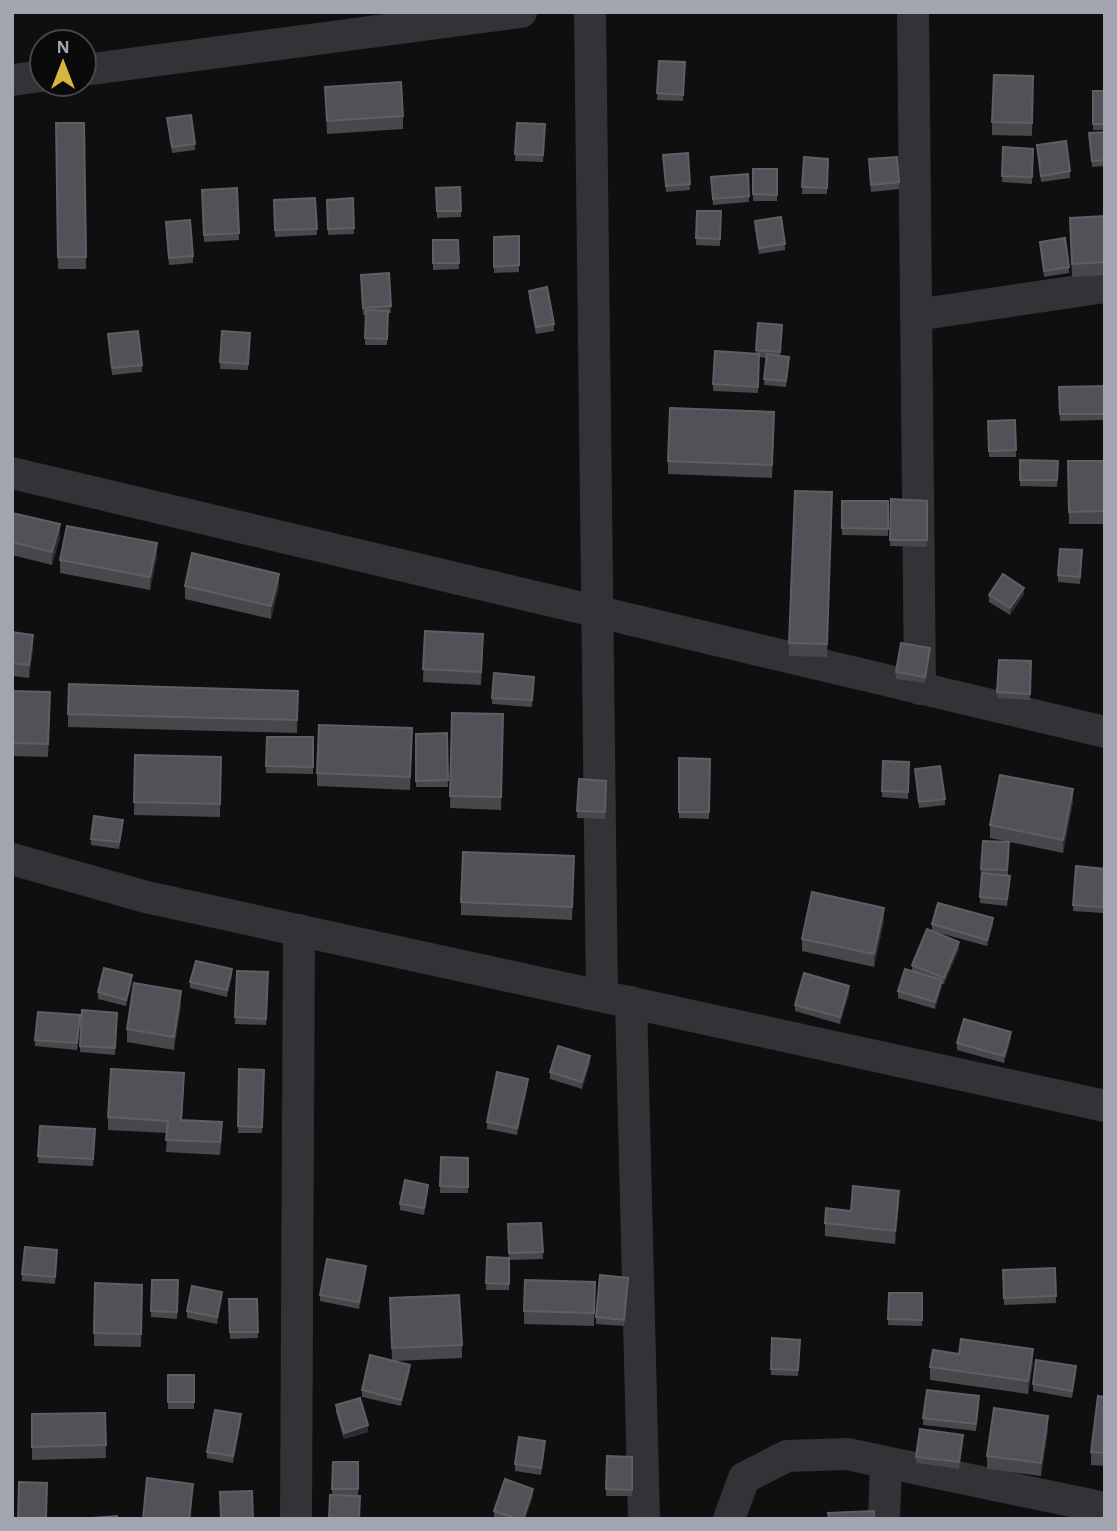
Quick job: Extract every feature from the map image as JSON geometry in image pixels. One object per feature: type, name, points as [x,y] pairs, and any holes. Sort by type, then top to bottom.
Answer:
[{"type":"street","points":[[98,68],[521,12]]},
{"type":"street","points":[[590,12],[597,611],[644,1519]]},
{"type":"street","points":[[913,12],[920,688]]},
{"type":"street","points":[[916,315],[1105,287]]},
{"type":"street","points":[[12,473],[1105,732]]},
{"type":"street","points":[[12,859],[146,897],[1105,1105]]},
{"type":"street","points":[[296,1519],[299,930]]},
{"type":"street","points":[[729,1519],[744,1478],[787,1456],[847,1454],[1105,1508]]},
{"type":"street","points":[[884,1519],[886,1462]]},
{"type":"building","points":[[659,61],[685,62],[683,95],[657,93]]},
{"type":"building","points":[[994,75],[1033,76],[1032,123],[992,122]]},
{"type":"building","points":[[401,82],[403,116],[327,121],[325,87]]},
{"type":"building","points":[[1093,91],[1105,91],[1105,124],[1093,124]]},
{"type":"building","points":[[191,115],[195,144],[172,147],[167,118]]},
{"type":"building","points":[[56,123],[84,123],[86,257],[58,257]]},
{"type":"building","points":[[517,123],[545,124],[543,155],[515,154]]},
{"type":"building","points":[[1105,132],[1105,160],[1092,161],[1089,133]]},
{"type":"building","points":[[1066,141],[1070,171],[1041,176],[1037,145]]},
{"type":"building","points":[[1003,147],[1033,149],[1032,177],[1002,176]]},
{"type":"building","points":[[688,153],[690,184],[666,186],[663,155]]},
{"type":"building","points":[[804,157],[828,159],[827,188],[802,187]]},
{"type":"building","points":[[897,157],[899,182],[871,185],[869,159]]},
{"type":"building","points":[[753,169],[777,169],[777,195],[753,194]]},
{"type":"building","points":[[748,174],[749,196],[713,199],[711,177]]},
{"type":"building","points":[[460,187],[461,211],[437,211],[436,188]]},
{"type":"building","points":[[237,188],[239,233],[204,235],[202,190]]},
{"type":"building","points":[[315,198],[317,229],[275,230],[274,200]]},
{"type":"building","points":[[353,198],[354,228],[328,229],[327,200]]},
{"type":"building","points":[[697,211],[721,211],[720,239],[696,238]]},
{"type":"building","points":[[1105,216],[1105,262],[1072,264],[1070,218]]},
{"type":"building","points":[[781,217],[785,244],[759,248],[755,221]]},
{"type":"building","points":[[190,220],[193,256],[169,258],[166,222]]},
{"type":"building","points":[[519,236],[519,265],[494,267],[494,237]]},
{"type":"building","points":[[1065,238],[1069,267],[1044,271],[1040,242]]},
{"type":"building","points":[[433,240],[458,240],[459,263],[433,263]]},
{"type":"building","points":[[389,273],[391,306],[363,308],[361,275]]},
{"type":"building","points":[[547,287],[554,324],[536,327],[529,291]]},
{"type":"building","points":[[366,310],[388,311],[387,339],[365,338]]},
{"type":"building","points":[[758,323],[782,325],[780,352],[756,350]]},
{"type":"building","points":[[138,331],[142,365],[112,368],[108,334]]},
{"type":"building","points":[[222,331],[250,333],[248,364],[220,362]]},
{"type":"building","points":[[715,351],[759,354],[758,387],[713,384]]},
{"type":"building","points":[[767,354],[789,357],[786,381],[764,379]]},
{"type":"building","points":[[1105,386],[1105,414],[1060,414],[1059,387]]},
{"type":"building","points":[[670,408],[774,412],[772,465],[668,461]]},
{"type":"building","points":[[1015,420],[1016,450],[989,451],[988,421]]},
{"type":"building","points":[[1020,460],[1058,461],[1057,480],[1020,480]]},
{"type":"building","points":[[1068,461],[1105,461],[1105,511],[1069,512]]},
{"type":"building","points":[[795,491],[832,492],[827,644],[789,643]]},
{"type":"building","points":[[891,499],[927,501],[927,540],[890,540]]},
{"type":"building","points":[[842,501],[888,501],[888,529],[842,528]]},
{"type":"building","points":[[12,513],[60,524],[52,552],[12,542]]},
{"type":"building","points":[[67,526],[157,543],[150,577],[60,560]]},
{"type":"building","points":[[1060,549],[1082,550],[1080,577],[1058,575]]},
{"type":"building","points":[[192,553],[279,574],[271,606],[185,586]]},
{"type":"building","points":[[1003,574],[1024,588],[1010,608],[989,595]]},
{"type":"building","points":[[425,631],[483,634],[481,672],[423,669]]},
{"type":"building","points":[[12,632],[33,635],[29,665],[12,663]]},
{"type":"building","points":[[901,643],[930,648],[925,677],[896,672]]},
{"type":"building","points":[[999,660],[1031,661],[1030,694],[997,692]]},
{"type":"building","points":[[494,673],[534,677],[532,700],[492,698]]},
{"type":"building","points":[[69,684],[298,691],[297,720],[68,714]]},
{"type":"building","points":[[12,691],[50,692],[48,744],[12,743]]},
{"type":"building","points":[[452,713],[503,714],[501,797],[450,796]]},
{"type":"building","points":[[319,725],[412,728],[410,777],[317,773]]},
{"type":"building","points":[[447,733],[448,780],[416,781],[416,734]]},
{"type":"building","points":[[267,737],[313,737],[313,767],[266,766]]},
{"type":"building","points":[[135,755],[221,757],[220,804],[134,802]]},
{"type":"building","points":[[679,758],[710,759],[709,812],[679,812]]},
{"type":"building","points":[[883,761],[909,762],[908,792],[882,791]]},
{"type":"building","points":[[940,766],[945,799],[919,802],[915,769]]},
{"type":"building","points":[[1000,775],[1073,789],[1063,840],[990,825]]},
{"type":"building","points":[[579,779],[606,781],[605,812],[577,811]]},
{"type":"building","points":[[94,816],[123,820],[119,842],[91,839]]},
{"type":"building","points":[[983,841],[1009,842],[1007,870],[981,869]]},
{"type":"building","points":[[463,852],[574,856],[572,907],[461,902]]},
{"type":"building","points":[[1076,866],[1105,869],[1103,907],[1073,905]]},
{"type":"building","points":[[982,873],[1010,876],[1007,899],[980,897]]},
{"type":"building","points":[[812,892],[884,908],[874,954],[802,939]]},
{"type":"building","points":[[938,903],[993,918],[987,940],[932,924]]},
{"type":"building","points":[[927,929],[959,942],[944,978],[912,965]]},
{"type":"building","points":[[196,961],[232,969],[227,990],[190,982]]},
{"type":"building","points":[[104,968],[132,975],[126,1000],[98,992]]},
{"type":"building","points":[[905,969],[942,980],[935,1002],[898,991]]},
{"type":"building","points":[[237,971],[268,972],[266,1019],[235,1017]]},
{"type":"building","points":[[804,973],[849,986],[840,1017],[795,1005]]},
{"type":"building","points":[[134,983],[181,991],[174,1037],[127,1029]]},
{"type":"building","points":[[82,1010],[117,1013],[115,1048],[80,1046]]},
{"type":"building","points":[[38,1012],[80,1015],[77,1043],[35,1040]]},
{"type":"building","points":[[964,1019],[1011,1032],[1004,1056],[957,1043]]},
{"type":"building","points":[[558,1046],[590,1056],[582,1082],[550,1072]]},
{"type":"building","points":[[111,1069],[184,1073],[181,1120],[222,1122],[220,1142],[166,1140],[168,1121],[108,1117]]},
{"type":"building","points":[[239,1069],[264,1070],[262,1127],[238,1126]]},
{"type":"building","points":[[497,1072],[528,1079],[517,1128],[487,1122]]},
{"type":"building","points":[[40,1126],[95,1129],[93,1159],[38,1156]]},
{"type":"building","points":[[441,1157],[468,1158],[468,1187],[440,1186]]},
{"type":"building","points":[[405,1180],[428,1185],[424,1208],[400,1204]]},
{"type":"building","points":[[853,1186],[899,1191],[895,1231],[825,1223],[826,1208],[851,1211]]},
{"type":"building","points":[[541,1223],[543,1252],[509,1253],[508,1224]]},
{"type":"building","points":[[25,1247],[57,1250],[55,1277],[22,1274]]},
{"type":"building","points":[[487,1257],[509,1258],[509,1284],[486,1283]]},
{"type":"building","points":[[327,1259],[366,1266],[359,1302],[320,1295]]},
{"type":"building","points":[[1055,1268],[1056,1296],[1004,1298],[1003,1270]]},
{"type":"building","points":[[600,1275],[628,1278],[624,1320],[596,1317]]},
{"type":"building","points":[[152,1280],[178,1280],[177,1312],[151,1311]]},
{"type":"building","points":[[525,1280],[595,1282],[594,1313],[524,1311]]},
{"type":"building","points":[[95,1283],[142,1285],[141,1334],[94,1333]]},
{"type":"building","points":[[192,1286],[222,1292],[217,1317],[187,1311]]},
{"type":"building","points":[[889,1293],[922,1293],[922,1320],[888,1319]]},
{"type":"building","points":[[459,1295],[462,1345],[392,1348],[390,1298]]},
{"type":"building","points":[[229,1299],[257,1299],[258,1332],[230,1332]]},
{"type":"building","points":[[772,1338],[800,1340],[798,1370],[771,1369]]},
{"type":"building","points":[[961,1339],[1033,1349],[1028,1381],[930,1367],[933,1350],[959,1354]]},
{"type":"building","points":[[370,1355],[410,1365],[401,1400],[362,1390]]},
{"type":"building","points":[[1036,1360],[1076,1366],[1072,1391],[1033,1384]]},
{"type":"building","points":[[168,1375],[194,1375],[194,1402],[168,1402]]},
{"type":"building","points":[[927,1390],[979,1396],[976,1424],[923,1418]]},
{"type":"building","points":[[1098,1396],[1105,1397],[1105,1453],[1091,1452]]},
{"type":"building","points":[[360,1398],[368,1425],[344,1433],[336,1405]]},
{"type":"building","points":[[994,1408],[1048,1416],[1041,1463],[987,1456]]},
{"type":"building","points":[[215,1410],[241,1414],[233,1456],[207,1452]]},
{"type":"building","points":[[105,1413],[106,1445],[32,1447],[32,1414]]},
{"type":"building","points":[[920,1429],[963,1435],[959,1462],[916,1457]]},
{"type":"building","points":[[519,1437],[545,1441],[541,1468],[515,1464]]},
{"type":"building","points":[[607,1456],[632,1457],[632,1490],[606,1489]]},
{"type":"building","points":[[333,1462],[358,1462],[358,1489],[332,1489]]},
{"type":"building","points":[[147,1478],[193,1484],[189,1519],[143,1519]]},
{"type":"building","points":[[505,1479],[533,1489],[523,1519],[494,1511]]},
{"type":"building","points":[[19,1482],[47,1483],[46,1519],[18,1519]]},
{"type":"building","points":[[252,1491],[253,1519],[221,1519],[220,1492]]},
{"type":"building","points":[[330,1495],[360,1496],[359,1519],[329,1519]]},
{"type":"building","points":[[874,1511],[874,1519],[829,1519],[828,1513]]},
{"type":"building","points":[[117,1516],[117,1519],[93,1519],[93,1518]]}]
